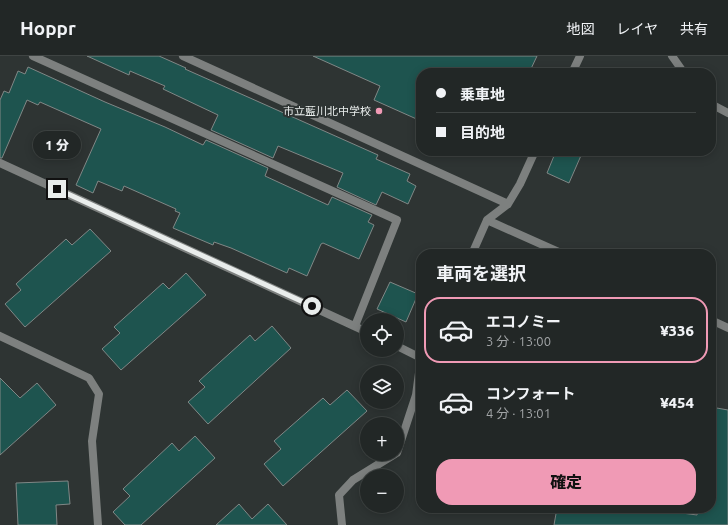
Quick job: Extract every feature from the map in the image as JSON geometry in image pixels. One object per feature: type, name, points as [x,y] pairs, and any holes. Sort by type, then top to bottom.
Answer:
[{"type":"street","points":[[33,56],[397,220],[355,326]]},
{"type":"street","points":[[183,56],[508,204]]},
{"type":"street","points":[[574,68],[580,56]]},
{"type":"street","points":[[672,56],[680,68]]},
{"type":"street","points":[[716,107],[728,113]]},
{"type":"street","points":[[474,249],[487,220],[508,204],[520,184],[533,156]]},
{"type":"street","points":[[0,163],[360,328]]},
{"type":"street","points":[[487,220],[551,249]]},
{"type":"street","points":[[716,322],[728,328]]},
{"type":"street","points":[[0,336],[89,378],[99,394],[92,441],[98,525]]},
{"type":"street","points":[[404,350],[416,356]]},
{"type":"street","points":[[404,430],[416,395]]},
{"type":"street","points":[[342,525],[339,496],[353,480],[383,461]]},
{"type":"building","points":[[87,56],[159,56],[378,155],[376,159],[410,174],[407,181],[416,186],[408,204],[382,192],[376,205],[337,187],[343,173],[278,146],[273,158],[211,130],[218,115],[163,89],[165,86],[130,71],[129,75]]},
{"type":"building","points":[[313,56],[537,56],[531,68],[416,68],[416,119],[374,100],[380,86]]},
{"type":"building","points":[[28,67],[203,145],[206,140],[268,168],[265,176],[328,205],[332,197],[372,215],[368,222],[374,225],[359,259],[323,243],[321,244],[307,276],[289,268],[287,273],[231,248],[214,242],[213,245],[173,228],[180,213],[175,211],[176,209],[124,186],[122,191],[98,181],[93,193],[76,185],[101,129],[40,102],[38,105],[27,100],[2,158],[0,158],[0,100],[4,91],[9,93],[18,71],[25,74]]},
{"type":"building","points":[[554,156],[581,156],[569,183],[547,173]]},
{"type":"building","points":[[90,229],[111,251],[25,327],[5,304],[21,290],[16,284],[66,239],[72,245]]},
{"type":"building","points":[[186,273],[206,295],[121,370],[102,349],[120,333],[114,327],[163,283],[169,289]]},
{"type":"building","points":[[390,282],[416,293],[416,299],[406,322],[404,321],[404,313],[386,313],[377,309]]},
{"type":"building","points":[[272,326],[291,348],[208,424],[188,402],[205,387],[199,381],[250,335],[255,341]]},
{"type":"building","points":[[0,378],[20,398],[37,383],[56,405],[0,455]]},
{"type":"building","points":[[347,390],[360,404],[360,409],[365,409],[367,411],[283,486],[264,464],[281,449],[274,441],[323,398],[330,405]]},
{"type":"building","points":[[716,408],[728,410],[728,525],[554,525],[556,513],[682,513],[697,515],[697,513],[716,513]]},
{"type":"building","points":[[195,436],[215,458],[141,525],[125,525],[113,512],[130,496],[123,489],[172,443],[179,451]]},
{"type":"building","points":[[68,481],[70,504],[56,505],[57,525],[18,525],[16,483]]},
{"type":"building","points":[[239,504],[252,519],[268,504],[287,525],[216,525]]},
{"type":"place","name":"市立藍川北中学校","points":[[379,111]]},
{"type":"route","points":[[57,189],[312,306]]}]
